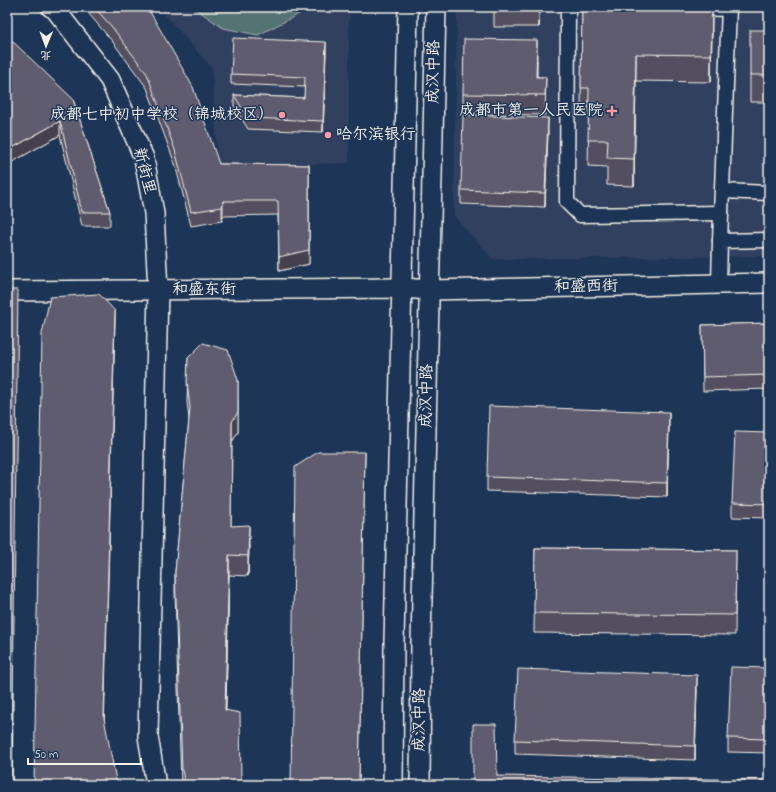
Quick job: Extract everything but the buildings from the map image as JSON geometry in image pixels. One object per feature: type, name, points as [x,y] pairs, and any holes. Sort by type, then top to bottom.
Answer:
[{"type":"street","name":"新街里","points":[[51,7],[55,9],[110,80],[144,158],[154,213],[158,290],[148,736],[156,785]]},
{"type":"street","name":"成汉中路","points":[[393,785],[394,642],[408,7]]},
{"type":"street","name":"成汉中路","points":[[420,785],[421,642],[436,7]]},
{"type":"street","points":[[568,7],[567,202],[580,216],[721,213]]},
{"type":"street","points":[[682,8],[729,8],[719,284]]},
{"type":"street","points":[[723,191],[769,193]]},
{"type":"street","points":[[720,240],[769,240]]},
{"type":"street","name":"和盛西街","points":[[402,288],[430,290],[769,284]]},
{"type":"street","name":"和盛东街","points":[[7,291],[402,288]]},
{"type":"shaded area","name":"成都七中初中学校（锦城校区）","points":[[158,7],[349,7],[349,163],[218,167],[212,68]]},
{"type":"shaded area","name":"成都市第一人民医院","points":[[457,7],[769,7],[769,256],[493,259],[454,216]]},
{"type":"green space","points":[[193,7],[306,7],[303,12],[258,35],[223,28]]},
{"type":"place","name":"成都市第一人民医院","points":[[612,111]]},
{"type":"place","name":"成都七中初中学校（锦城校区）","points":[[282,115]]},
{"type":"place","name":"哈尔滨银行","points":[[328,135]]}]
